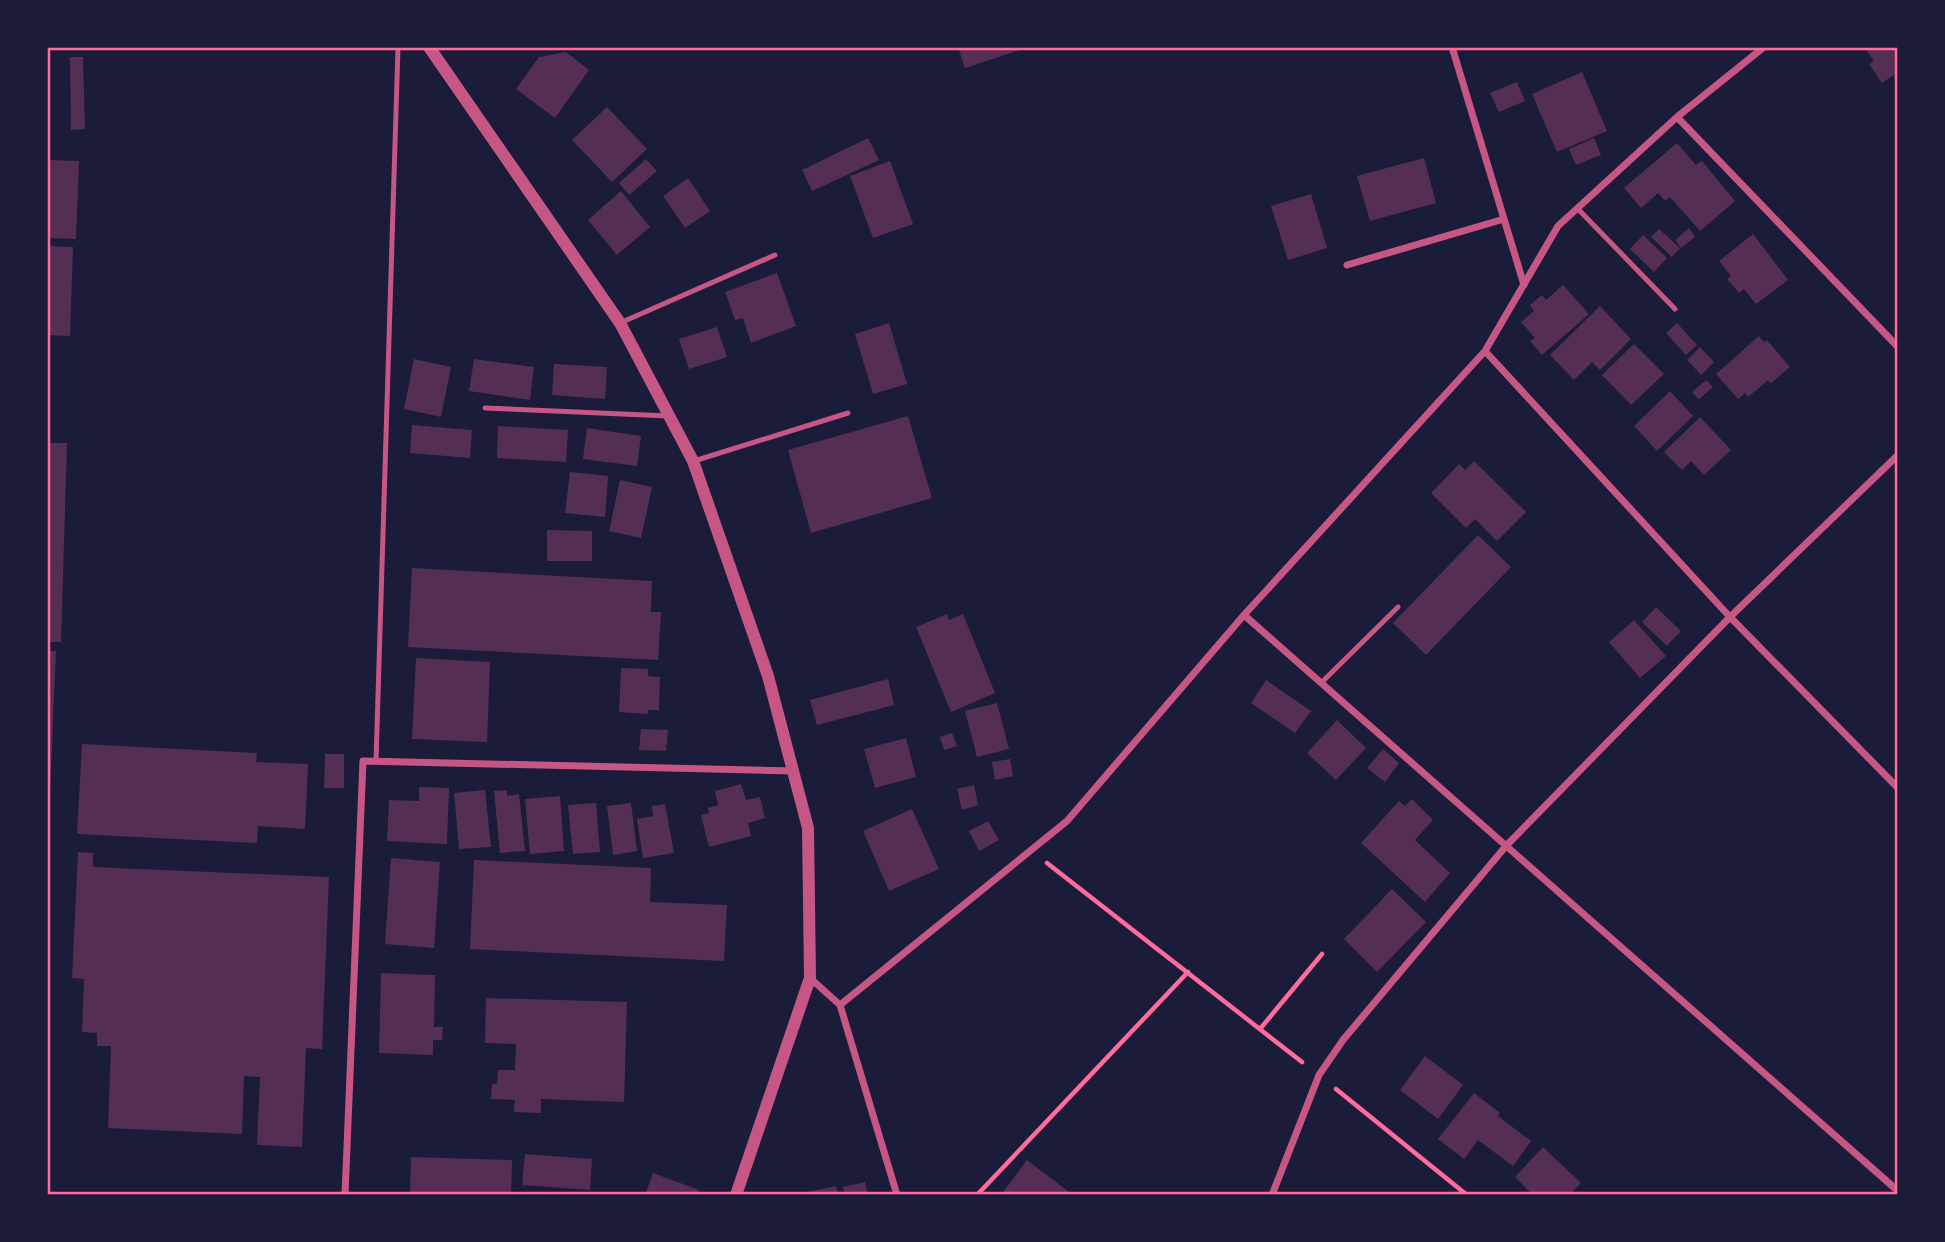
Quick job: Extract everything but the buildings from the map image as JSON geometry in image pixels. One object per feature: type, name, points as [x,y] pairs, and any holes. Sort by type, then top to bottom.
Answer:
[{"type":"street","points":[[429,47],[620,323],[671,416],[693,461],[768,676],[808,828],[810,978],[736,1195]]},
{"type":"street","points":[[1452,47],[1524,285]]},
{"type":"street","points":[[840,1005],[1067,821],[1244,615],[1485,351],[1558,226],[1677,117],[1764,47]]},
{"type":"street","points":[[1677,117],[1898,347]]},
{"type":"street","points":[[1347,265],[1504,219]]},
{"type":"street","points":[[1485,351],[1730,617],[1898,788]]},
{"type":"street","points":[[1272,1195],[1319,1075],[1343,1040],[1506,846],[1730,617],[1898,455]]},
{"type":"street","points":[[1244,615],[1898,1191]]},
{"type":"street","points":[[345,1195],[363,761],[793,771]]},
{"type":"street","points":[[810,978],[840,1005],[897,1195]]},
{"type":"lane","points":[[376,761],[398,47]]},
{"type":"lane","points":[[1578,209],[1675,309]]},
{"type":"lane","points":[[620,323],[775,256]]},
{"type":"lane","points":[[485,408],[671,416]]},
{"type":"lane","points":[[693,461],[848,412]]},
{"type":"lane","points":[[1321,683],[1398,607]]},
{"type":"path","points":[[1032,851],[1319,1075],[1467,1195]]},
{"type":"path","points":[[1260,1029],[1322,954]]},
{"type":"path","points":[[977,1195],[1188,972]]}]
